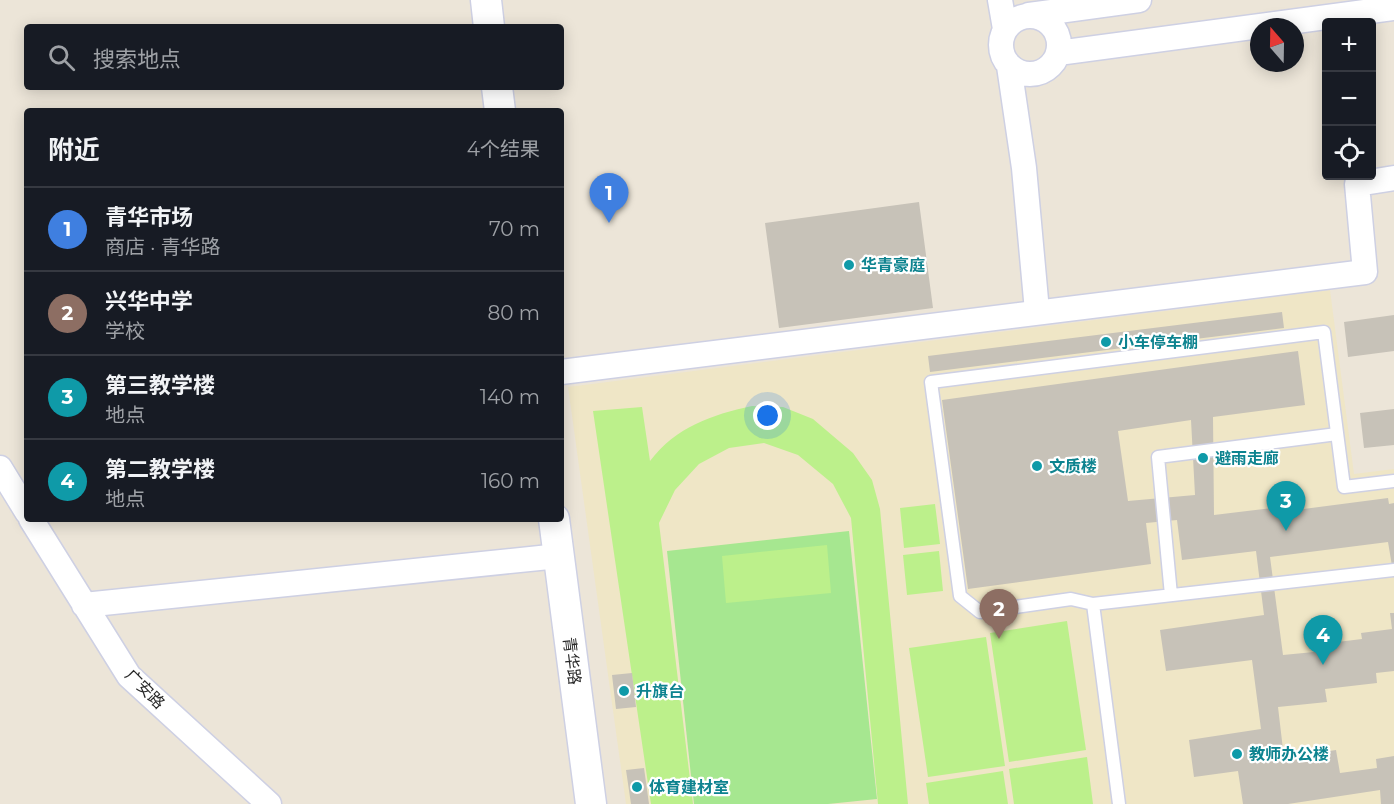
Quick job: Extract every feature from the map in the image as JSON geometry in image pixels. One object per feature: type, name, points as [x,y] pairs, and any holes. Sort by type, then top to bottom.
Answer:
[{"type":"street","points":[[486,0],[489,24]]},
{"type":"street","points":[[1000,0],[1005,29]]},
{"type":"street","points":[[1036,311],[1024,168],[1009,66],[1000,48],[1005,29],[1011,21],[1029,15],[1139,0]]},
{"type":"street","points":[[1058,53],[1394,8]]},
{"type":"street","points":[[1009,66],[1028,74],[1038,73],[1047,69],[1058,53],[1059,44],[1053,27],[1038,16],[1029,15]]},
{"type":"street","points":[[497,90],[500,108]]},
{"type":"street","points":[[564,372],[1036,311],[1365,272],[1357,184],[1394,178]]},
{"type":"street","points":[[0,468],[24,507]]},
{"type":"street","name":"广安路","points":[[33,522],[129,676],[269,804]]},
{"type":"street","name":"青华路","points":[[554,522],[591,804]]},
{"type":"street","points":[[84,605],[559,556]]},
{"type":"lane","points":[[1394,481],[1344,487],[1324,332],[931,382],[960,596],[980,612],[1071,599],[1093,604],[1394,570]]},
{"type":"lane","points":[[1171,595],[1158,457],[1337,434]]},
{"type":"lane","points":[[1093,604],[1119,804]]},
{"type":"shaded area","points":[[1330,290],[1354,474],[1394,469],[1394,804],[626,804],[568,387]]},
{"type":"green space","points":[[752,406],[783,407],[813,419],[853,453],[872,480],[880,509],[908,804],[878,804],[851,518],[833,484],[798,455],[764,443],[729,448],[699,464],[675,490],[659,523],[693,804],[651,804],[593,411],[642,407],[650,461],[671,439],[695,424]]},
{"type":"green space","points":[[935,504],[940,544],[904,548],[900,508]]},
{"type":"green space","points":[[849,531],[877,799],[828,804],[694,804],[667,551]]},
{"type":"green space","points":[[827,545],[831,593],[726,603],[722,556]]},
{"type":"green space","points":[[939,551],[943,591],[907,595],[903,555]]},
{"type":"green space","points":[[1067,621],[1086,750],[1009,762],[990,633]]},
{"type":"green space","points":[[986,637],[1005,766],[928,777],[909,648]]},
{"type":"green space","points":[[1087,757],[1093,804],[1014,804],[1009,769]]},
{"type":"green space","points":[[1003,771],[1008,804],[929,804],[926,783]]},
{"type":"building","name":"华青豪庭","points":[[919,202],[933,308],[779,328],[765,223]]},
{"type":"building","name":"小车停车棚","points":[[1282,312],[1284,328],[930,372],[928,356]]},
{"type":"building","points":[[1394,315],[1394,351],[1348,357],[1344,322]]},
{"type":"building","points":[[1298,351],[1305,405],[1213,417],[1214,515],[1273,508],[1273,513],[1388,498],[1389,504],[1394,503],[1394,578],[1388,542],[1270,557],[1283,655],[1314,652],[1313,645],[1362,639],[1361,633],[1392,629],[1390,613],[1394,613],[1394,671],[1376,673],[1377,683],[1325,689],[1327,702],[1278,707],[1284,758],[1336,750],[1340,773],[1377,768],[1376,759],[1394,756],[1394,804],[1381,804],[1380,790],[1288,804],[1243,804],[1238,771],[1194,777],[1189,740],[1261,729],[1252,660],[1166,671],[1160,630],[1264,615],[1256,551],[1182,560],[1177,520],[1146,523],[1151,564],[968,589],[942,400]],"holes":[[[1191,420],[1195,495],[1128,501],[1118,431]]]},
{"type":"building","points":[[1394,409],[1394,445],[1364,448],[1360,413]]},
{"type":"building","name":"升旗台","points":[[632,673],[636,707],[616,709],[612,675]]},
{"type":"building","name":"体育建材室","points":[[644,768],[649,804],[631,804],[626,770]]},
{"type":"place","name":"青华市场","points":[[609,223]]},
{"type":"place","name":"华青豪庭","points":[[849,265]]},
{"type":"place","name":"小车停车棚","points":[[1106,342]]},
{"type":"place","name":"避雨走廊","points":[[1203,458]]},
{"type":"place","name":"文质楼","points":[[1037,466]]},
{"type":"place","name":"第三教学楼","points":[[1286,531]]},
{"type":"place","name":"兴华中学","points":[[999,639]]},
{"type":"place","name":"第二教学楼","points":[[1323,665]]},
{"type":"place","name":"升旗台","points":[[624,691]]},
{"type":"place","name":"教师办公楼","points":[[1237,754]]},
{"type":"place","name":"体育建材室","points":[[637,787]]}]
